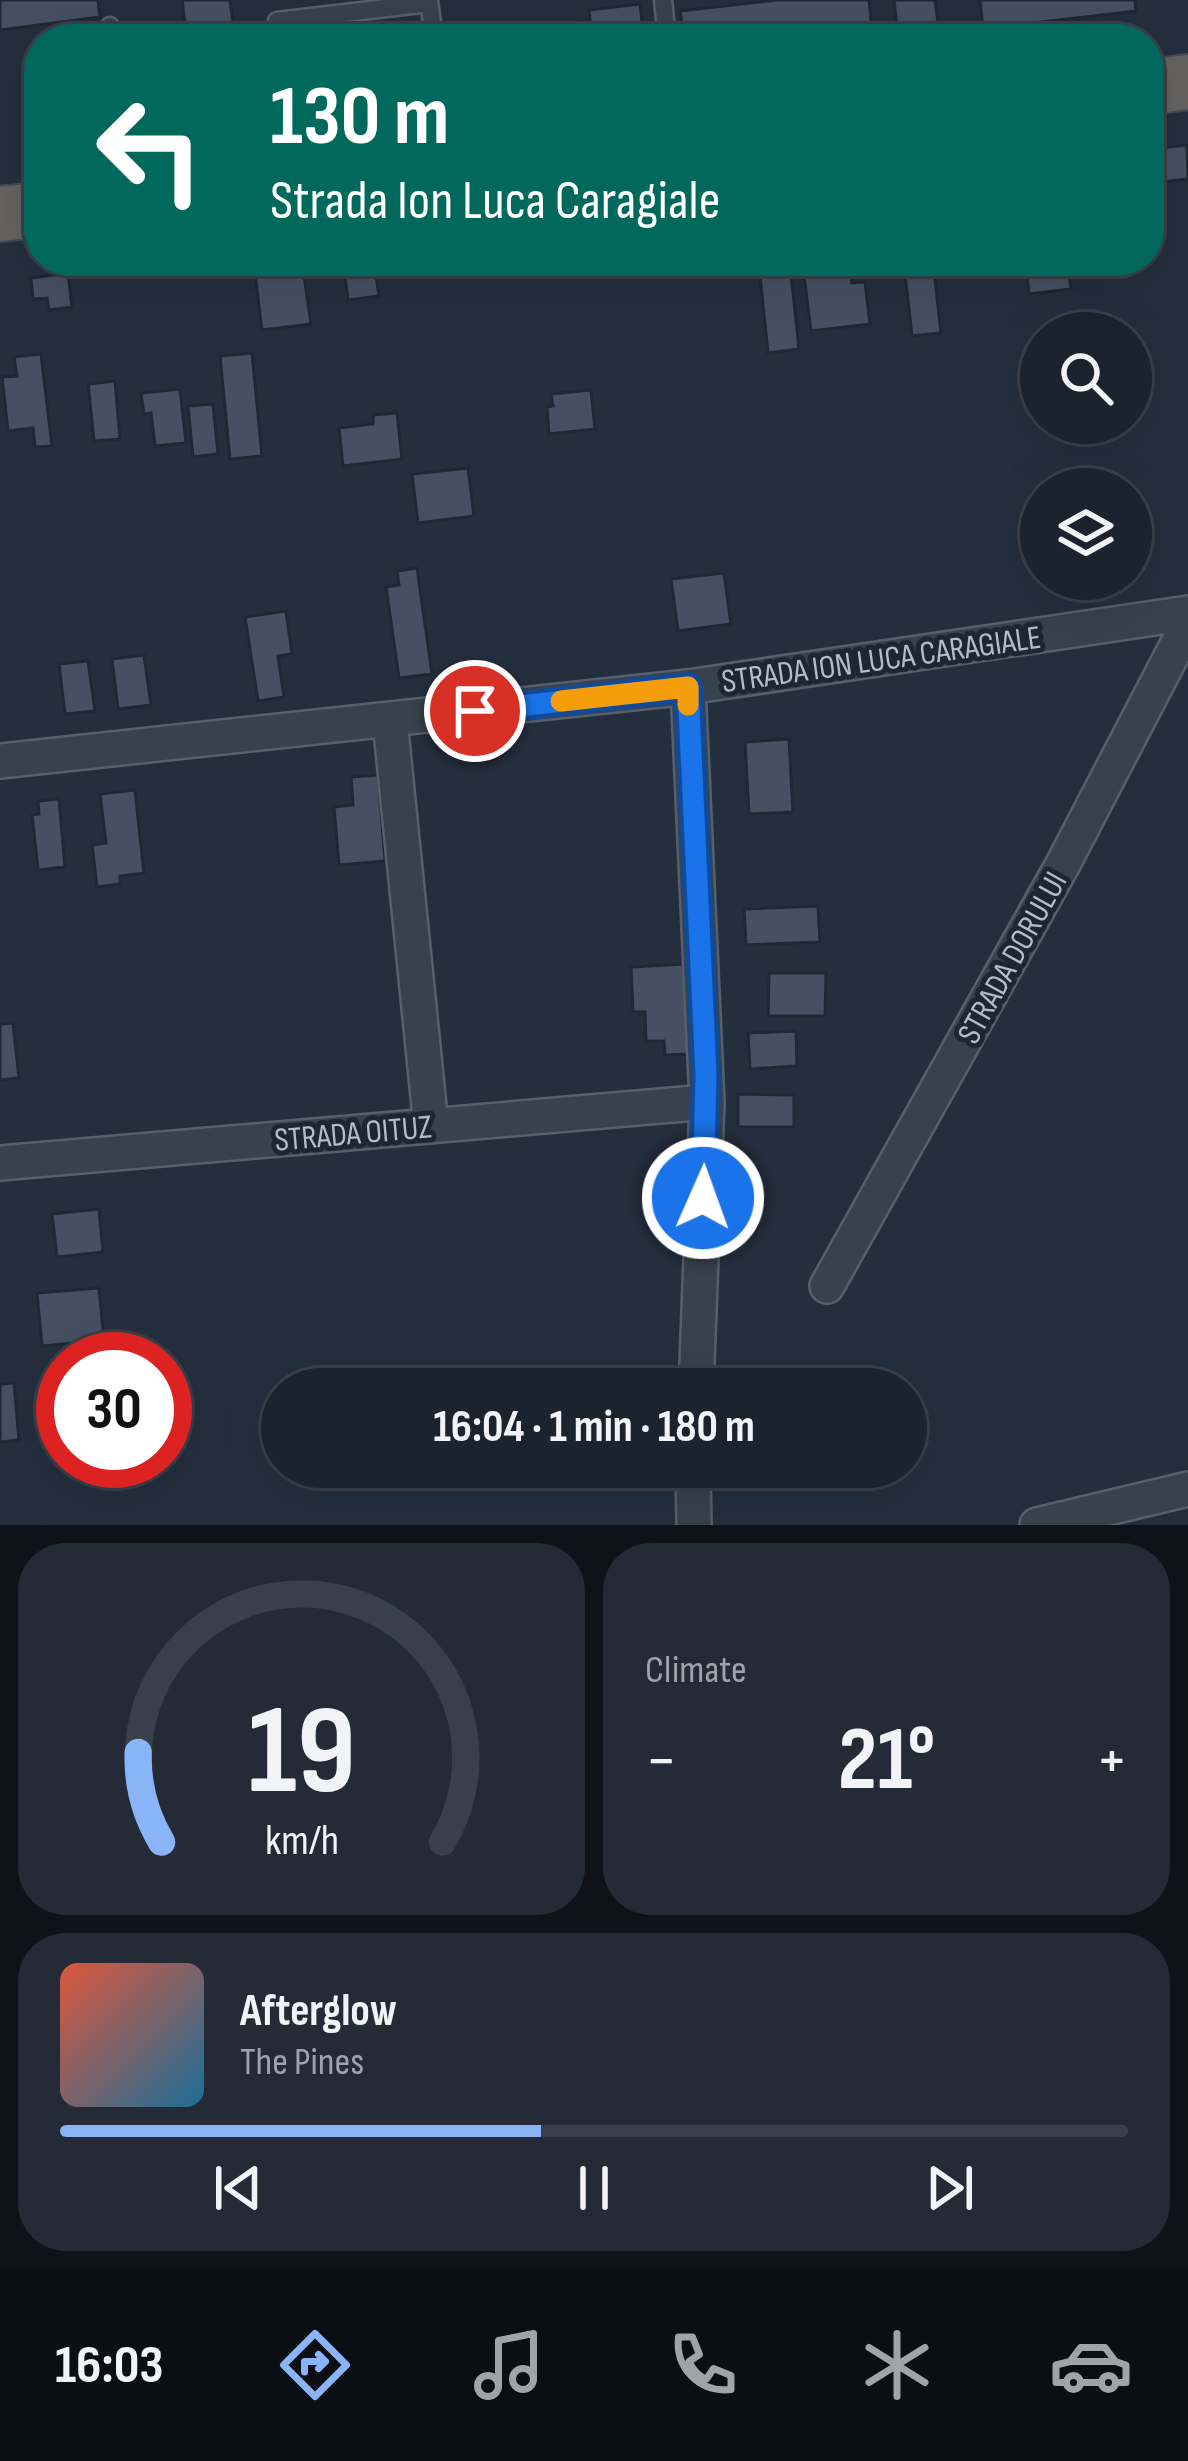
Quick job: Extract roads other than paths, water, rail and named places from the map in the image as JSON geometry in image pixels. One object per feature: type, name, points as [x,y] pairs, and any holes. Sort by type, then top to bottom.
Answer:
[{"type":"street","name":"STRADA ION LUCA CARAGIALE","points":[[0,760],[688,687],[1188,613]]},
{"type":"street","name":"STRADA DORULUI","points":[[827,1286],[1063,864],[1188,624]]},
{"type":"street","points":[[688,687],[706,1102],[697,1368]]},
{"type":"street","points":[[389,721],[431,1126]]},
{"type":"street","name":"STRADA OITUZ","points":[[0,1163],[706,1102]]},
{"type":"street","points":[[693,1488],[694,1525]]},
{"type":"street","points":[[1037,1525],[1188,1489]]},
{"type":"lane","points":[[277,21],[429,1]]}]
